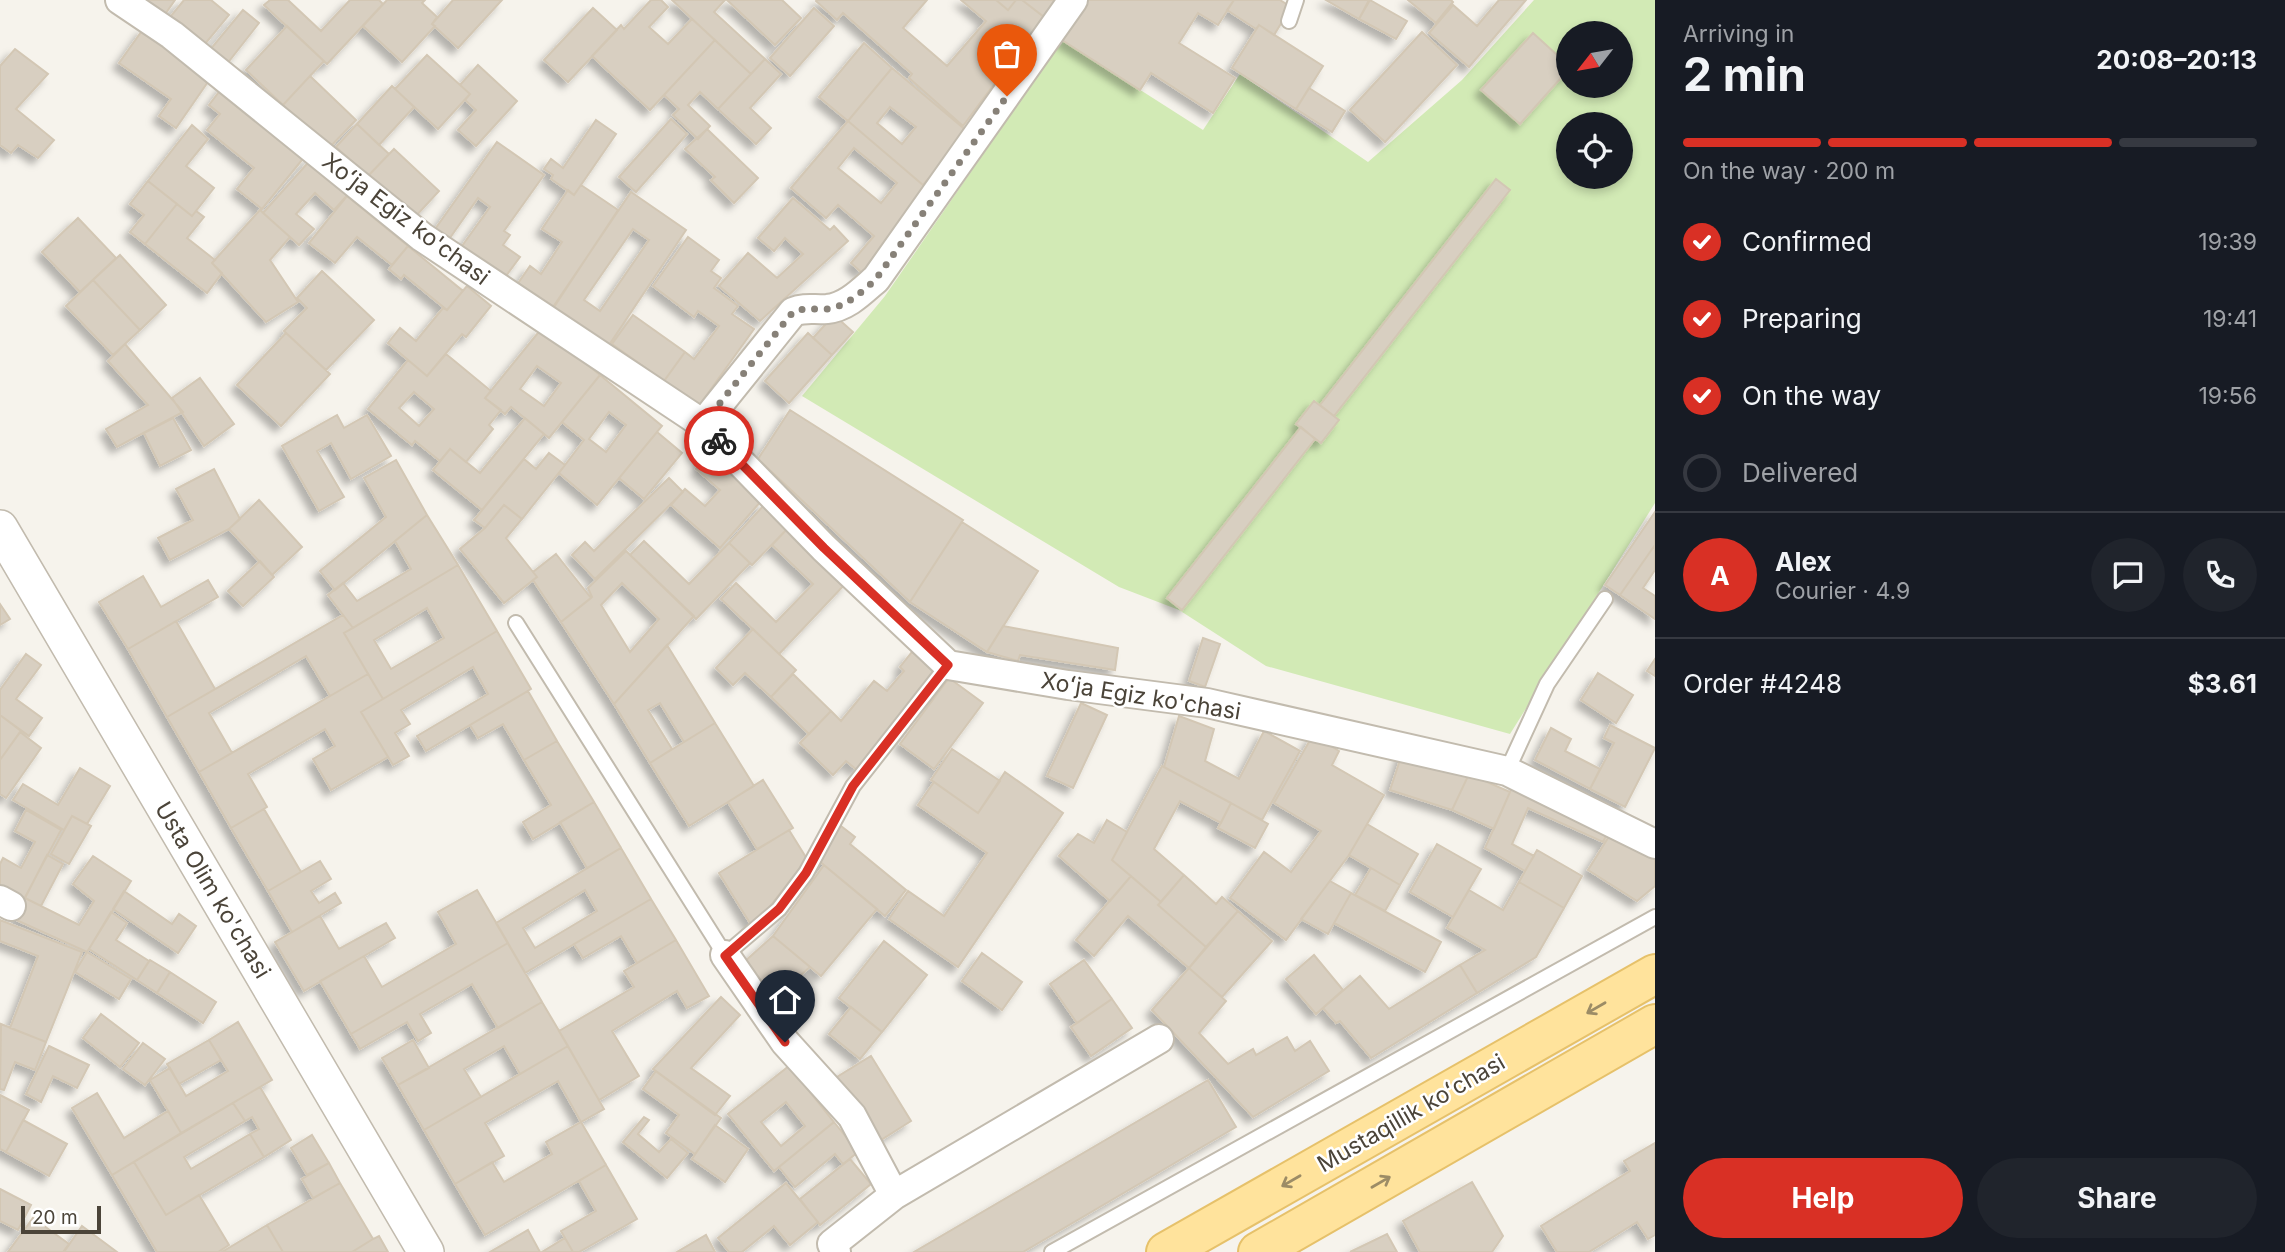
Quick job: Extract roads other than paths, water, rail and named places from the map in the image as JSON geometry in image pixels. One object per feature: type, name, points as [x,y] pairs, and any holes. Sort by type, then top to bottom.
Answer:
[{"type":"main road","name":"Mustaqillik koʻchasi","points":[[1167,1252],[1655,974]]},
{"type":"main road","name":"Mustaqillik koʻchasi","points":[[1258,1252],[1655,1024]]},
{"type":"street","name":"Xoʻja Egiz ko'chasi","points":[[120,0],[172,35],[422,237],[703,424],[824,548],[948,665],[1068,685],[1207,703],[1507,771],[1655,844]]},
{"type":"street","points":[[703,424],[793,312],[804,307],[828,309],[855,298],[876,279],[1073,0]]},
{"type":"street","name":"Usta Olim ko'chasi","points":[[0,528],[426,1252]]},
{"type":"street","points":[[725,956],[785,1042],[852,1116],[894,1195]]},
{"type":"street","points":[[836,1252],[832,1244],[894,1195],[1159,1040]]},
{"type":"lane","points":[[1289,21],[1296,0]]},
{"type":"lane","points":[[1507,771],[1548,684],[1605,598]]},
{"type":"lane","points":[[516,623],[725,956],[779,909],[806,873],[853,786],[948,665]]},
{"type":"lane","points":[[1052,1252],[1655,917]]}]
